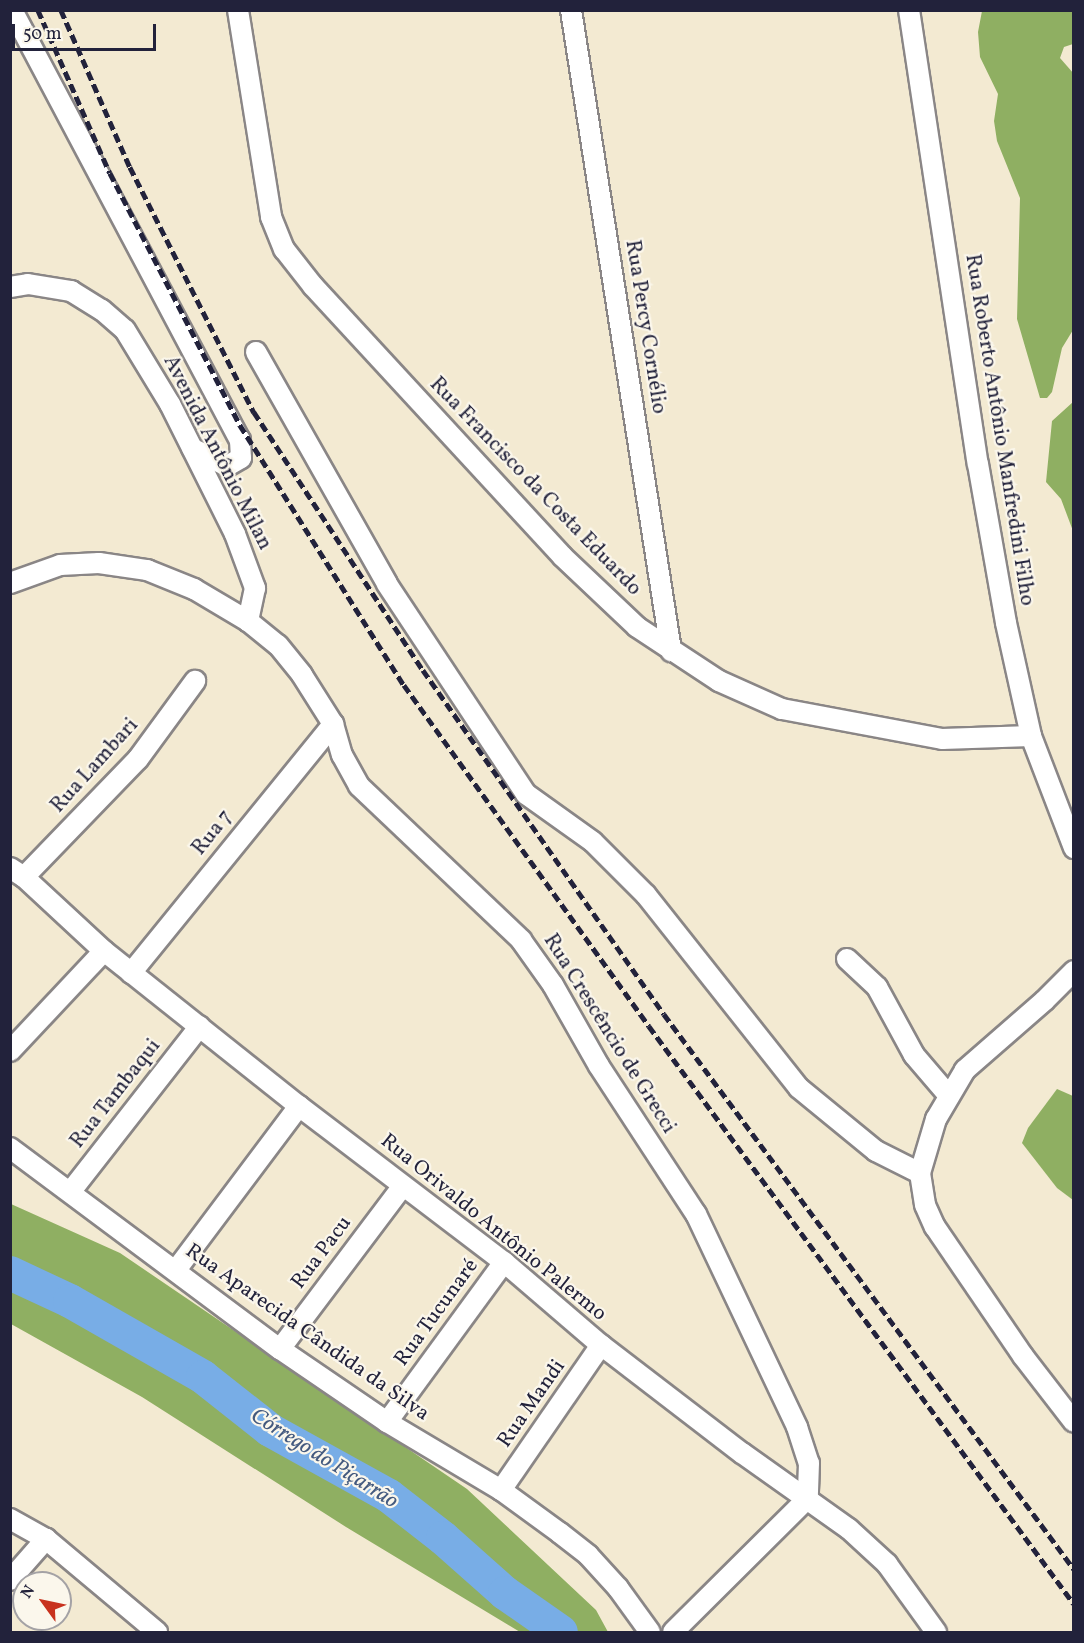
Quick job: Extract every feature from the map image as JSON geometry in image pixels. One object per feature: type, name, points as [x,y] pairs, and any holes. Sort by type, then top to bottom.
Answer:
[{"type":"street","points":[[12,10],[240,440],[242,458],[227,466],[192,448]]},
{"type":"street","name":"Rua Francisco da Costa Eduardo","points":[[238,10],[271,217],[284,249],[313,286],[562,556],[637,627],[719,681],[782,709],[942,740],[1030,736]]},
{"type":"street","name":"Rua Percy Cornélio","points":[[571,10],[671,651]]},
{"type":"street","name":"Rua Roberto Antônio Manfredini Filho","points":[[909,10],[978,465],[1006,623],[1030,736],[1074,848]]},
{"type":"street","name":"Avenida Antônio Milan","points":[[10,287],[28,284],[71,291],[102,310],[125,330],[170,404],[235,534],[255,588],[248,621]]},
{"type":"street","points":[[256,352],[387,584],[526,794],[593,842],[646,895],[799,1088],[876,1151],[920,1173]]},
{"type":"street","name":"Rua Crescêncio de Grecci","points":[[10,583],[60,565],[99,562],[147,570],[194,589],[248,621],[278,645],[333,724],[342,755],[359,786],[521,940],[553,985],[599,1066],[696,1214],[797,1427],[809,1463],[808,1498]]},
{"type":"street","name":"Rua Lambari","points":[[17,873],[138,759],[195,681]]},
{"type":"street","name":"Rua 7","points":[[131,973],[333,724]]},
{"type":"street","name":"Rua Orivaldo Antônio Palermo","points":[[17,873],[131,973],[299,1106],[504,1262],[601,1345],[742,1453],[849,1529],[886,1564],[936,1632]]},
{"type":"street","points":[[10,1052],[104,951]]},
{"type":"street","points":[[847,959],[877,987],[914,1055],[949,1096]]},
{"type":"street","points":[[1074,971],[1044,1001],[965,1070],[936,1119],[920,1173],[925,1205],[935,1227],[1023,1356],[1074,1422]]},
{"type":"street","name":"Rua Tambaqui","points":[[71,1191],[200,1026]]},
{"type":"street","points":[[176,1270],[299,1106]]},
{"type":"street","name":"Rua Aparecida Cândida da Silva","points":[[10,1148],[71,1191],[280,1349],[387,1422],[501,1490],[588,1555],[618,1588],[650,1632]]},
{"type":"street","name":"Rua Pacu","points":[[280,1349],[403,1186]]},
{"type":"street","name":"Rua Tucunaré","points":[[387,1422],[504,1262]]},
{"type":"street","name":"Rua Mandi","points":[[501,1490],[601,1345]]},
{"type":"street","points":[[673,1632],[808,1498]]},
{"type":"street","points":[[10,1519],[46,1539],[157,1632]]},
{"type":"street","points":[[10,1580],[46,1539]]},
{"type":"green space","points":[[982,11],[1073,11],[1073,44],[1064,47],[1060,58],[1074,74],[1073,330],[1062,348],[1052,392],[1047,398],[1040,398],[1017,319],[1020,198],[997,141],[994,121],[998,94],[980,57],[978,32]]},
{"type":"green space","points":[[1073,402],[1073,531],[1061,499],[1046,482],[1052,421]]},
{"type":"green space","points":[[1057,1089],[1073,1096],[1073,1200],[1057,1188],[1022,1143],[1028,1128]]},
{"type":"green space","points":[[11,1204],[120,1253],[467,1489],[596,1610],[608,1632],[520,1632],[346,1527],[142,1397],[11,1324]]},
{"type":"waterway","name":"Córrego do Piçarrão","points":[[10,1273],[70,1301],[203,1377],[270,1430],[389,1496],[443,1538],[505,1593],[561,1632]]},
{"type":"railway","points":[[38,10],[110,173],[240,425],[404,685],[649,1026],[1074,1604]]},
{"type":"railway","points":[[61,10],[130,167],[254,412],[423,670],[664,1014],[1074,1569]]}]
